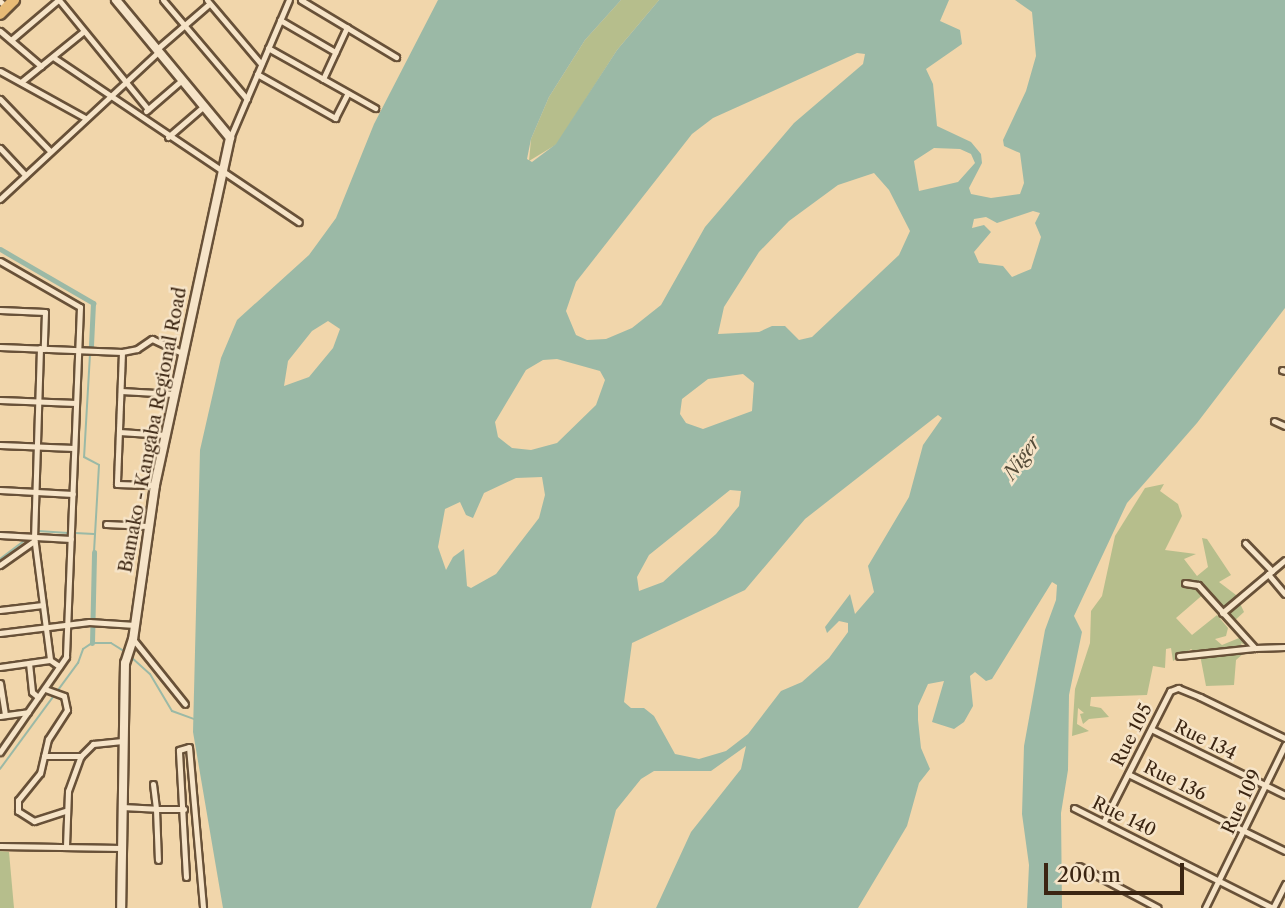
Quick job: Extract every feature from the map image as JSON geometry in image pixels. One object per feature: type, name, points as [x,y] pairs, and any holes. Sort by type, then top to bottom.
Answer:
[{"type":"highway","points":[[0,14],[14,0]]},
{"type":"street","points":[[11,40],[58,0],[148,109]]},
{"type":"street","points":[[116,0],[230,138],[289,0]]},
{"type":"street","points":[[163,0],[247,99]]},
{"type":"street","points":[[301,0],[396,57]]},
{"type":"street","points":[[0,199],[208,2],[261,64]]},
{"type":"street","points":[[280,20],[335,52]]},
{"type":"street","points":[[323,79],[347,27]]},
{"type":"street","points":[[0,31],[41,66]]},
{"type":"street","points":[[21,82],[84,31]]},
{"type":"street","points":[[268,48],[375,108]]},
{"type":"street","points":[[53,57],[168,137],[299,222]]},
{"type":"street","points":[[0,71],[85,118]]},
{"type":"street","points":[[257,74],[335,118],[348,93]]},
{"type":"street","points":[[140,115],[182,80]]},
{"type":"street","points":[[0,99],[50,151]]},
{"type":"street","points":[[168,137],[204,106]]},
{"type":"street","name":"Bamako - Kangaba Regional Road","points":[[121,908],[120,741],[126,661],[135,625],[147,526],[155,485],[230,138]]},
{"type":"street","points":[[0,148],[3,156],[25,175]]},
{"type":"street","points":[[0,261],[79,307],[66,657],[0,752]]},
{"type":"street","points":[[0,310],[45,312],[38,402],[34,538],[50,660]]},
{"type":"street","points":[[0,347],[122,352],[137,349],[152,339],[182,353]]},
{"type":"street","points":[[122,352],[117,484],[155,485]]},
{"type":"street","points":[[121,391],[174,394]]},
{"type":"street","points":[[0,400],[76,403]]},
{"type":"street","points":[[1274,421],[1285,426]]},
{"type":"street","points":[[119,432],[166,435]]},
{"type":"street","points":[[0,445],[74,448]]},
{"type":"street","points":[[0,490],[73,494]]},
{"type":"street","points":[[106,524],[147,526]]},
{"type":"street","points":[[0,535],[71,539]]},
{"type":"street","points":[[0,565],[34,538]]},
{"type":"street","points":[[1245,543],[1285,594]]},
{"type":"street","points":[[1222,613],[1285,560]]},
{"type":"street","points":[[1185,583],[1198,585],[1255,648]]},
{"type":"street","points":[[0,611],[43,605]]},
{"type":"street","points":[[0,634],[89,622],[135,625]]},
{"type":"street","points":[[132,643],[185,704]]},
{"type":"street","points":[[1179,656],[1285,647]]},
{"type":"street","points":[[0,667],[50,660],[59,666]]},
{"type":"street","points":[[29,663],[32,692],[38,697]]},
{"type":"street","points":[[0,683],[2,716],[28,712]]},
{"type":"street","name":"Rue 105","points":[[1104,821],[1170,691],[1178,688],[1285,738]]},
{"type":"street","points":[[45,689],[62,694],[67,710],[48,739],[40,773],[18,800],[18,811],[34,821],[65,811]]},
{"type":"street","name":"Rue 134","points":[[1150,729],[1285,795]]},
{"type":"street","points":[[66,846],[65,811],[81,756],[93,744],[120,741]]},
{"type":"street","name":"Rue 109","points":[[1205,908],[1285,745]]},
{"type":"street","points":[[186,877],[179,750],[191,747],[203,908]]},
{"type":"street","points":[[44,756],[81,756]]},
{"type":"street","name":"Rue 136","points":[[1128,774],[1285,851]]},
{"type":"street","points":[[153,784],[158,859]]},
{"type":"street","points":[[120,807],[184,809]]},
{"type":"street","name":"Rue 140","points":[[1074,808],[1273,908]]},
{"type":"street","points":[[0,846],[121,848]]},
{"type":"street","points":[[1079,866],[1158,908]]},
{"type":"street","points":[[1273,908],[1285,884]]},
{"type":"green space","points":[[621,0],[659,0],[617,50],[557,144],[529,161],[531,139],[549,97],[585,40]]},
{"type":"green space","points":[[1164,484],[1160,491],[1178,504],[1182,516],[1165,550],[1196,554],[1184,559],[1197,576],[1208,567],[1202,538],[1207,539],[1231,575],[1219,582],[1236,595],[1244,612],[1233,622],[1206,592],[1176,618],[1192,635],[1217,615],[1228,628],[1226,636],[1215,639],[1222,645],[1244,636],[1255,650],[1241,643],[1244,653],[1236,660],[1234,685],[1206,686],[1200,655],[1191,649],[1173,661],[1171,648],[1166,649],[1165,668],[1153,666],[1147,695],[1091,697],[1090,706],[1101,708],[1109,717],[1089,719],[1083,724],[1080,714],[1084,713],[1078,708],[1077,724],[1089,731],[1072,736],[1075,689],[1090,643],[1091,611],[1102,596],[1115,536],[1145,488]]},
{"type":"green space","points":[[0,851],[9,852],[14,908],[0,908]]},
{"type":"water","name":"Niger","points":[[438,0],[621,0],[585,40],[549,97],[531,139],[527,159],[532,162],[556,144],[617,50],[659,0],[949,0],[940,21],[960,30],[962,44],[926,69],[933,84],[937,126],[971,142],[981,154],[982,163],[969,188],[971,194],[991,198],[1020,194],[1024,183],[1020,153],[1004,146],[1003,140],[1026,91],[1036,56],[1032,12],[1015,0],[1285,0],[1285,308],[1197,423],[1127,503],[1074,616],[1082,632],[1069,695],[1068,770],[1061,813],[1062,908],[1027,908],[1029,865],[1022,814],[1024,746],[1045,630],[1056,600],[1057,585],[1052,582],[992,679],[986,681],[975,672],[970,676],[973,706],[964,722],[954,729],[932,722],[944,681],[928,684],[918,706],[918,720],[921,748],[930,769],[919,783],[907,826],[858,908],[656,908],[691,832],[741,769],[746,746],[711,771],[654,771],[641,779],[616,810],[591,908],[223,908],[193,732],[200,450],[221,358],[237,320],[309,255],[336,218],[374,124]],"holes":[[[857,53],[865,54],[863,64],[794,123],[705,227],[661,305],[632,328],[606,339],[587,340],[576,335],[566,311],[576,282],[692,134],[713,118]],[[934,148],[960,149],[971,154],[975,163],[958,182],[919,191],[914,161]],[[874,173],[889,190],[910,231],[899,255],[812,337],[799,340],[785,326],[772,326],[759,332],[718,334],[724,307],[759,252],[789,221],[838,185]],[[1033,211],[1040,213],[1035,223],[1041,237],[1031,269],[1012,277],[1003,266],[979,263],[974,252],[991,232],[984,225],[972,228],[974,219],[986,217],[997,223]],[[328,321],[340,329],[333,348],[309,377],[284,386],[288,361],[312,331]],[[557,359],[600,371],[605,380],[596,405],[557,443],[531,450],[512,448],[498,437],[495,422],[526,370],[543,360]],[[743,374],[754,383],[752,411],[703,429],[686,423],[680,414],[682,399],[708,379]],[[938,415],[942,418],[923,445],[909,497],[868,566],[874,592],[855,614],[850,594],[825,627],[827,633],[839,621],[848,623],[848,632],[829,658],[802,682],[781,691],[748,734],[726,751],[699,759],[675,754],[654,716],[644,708],[631,708],[624,702],[632,643],[745,590],[805,519]],[[542,477],[545,495],[539,518],[496,574],[471,588],[467,586],[464,549],[453,557],[446,570],[438,547],[445,509],[460,502],[466,515],[473,518],[484,493],[516,478]],[[730,490],[741,491],[739,506],[716,534],[663,582],[639,591],[637,577],[649,555]]]},
{"type":"waterway","points":[[0,249],[93,303],[91,346]]},
{"type":"waterway","points":[[90,354],[84,457],[99,465],[94,552]]},
{"type":"waterway","points":[[38,531],[68,533]]},
{"type":"waterway","points":[[75,533],[94,534]]},
{"type":"waterway","points":[[0,559],[27,539]]},
{"type":"waterway","points":[[92,643],[94,552]]},
{"type":"waterway","points":[[0,769],[78,663],[83,649],[92,643],[111,643],[122,650]]},
{"type":"waterway","points":[[131,657],[150,674],[172,711],[194,719]]}]
